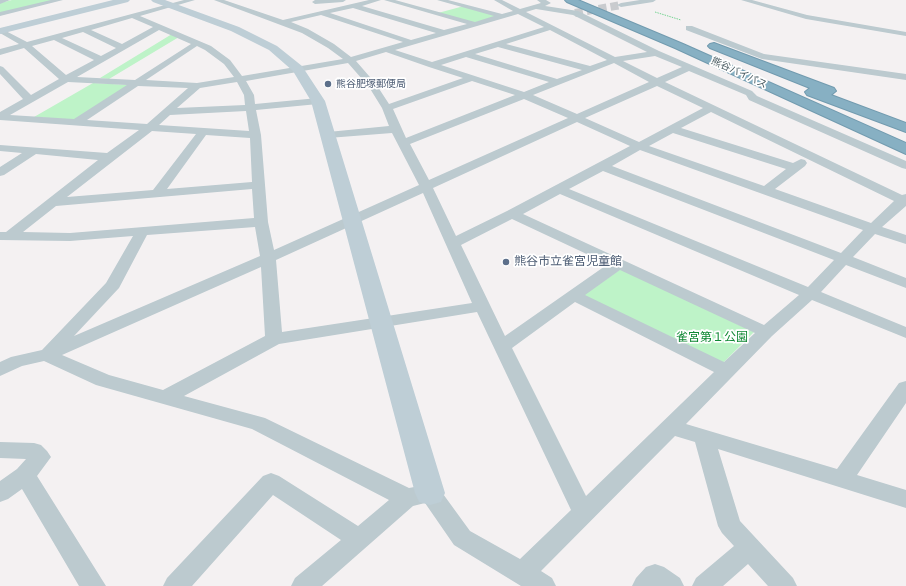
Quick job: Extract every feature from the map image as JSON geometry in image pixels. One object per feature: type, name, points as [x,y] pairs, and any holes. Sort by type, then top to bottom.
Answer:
[{"type":"highway","points":[[555,0],[674,51],[791,98]]},
{"type":"highway","name":"熊谷バイパス","points":[[570,0],[679,46],[906,149]]},
{"type":"highway","name":"熊谷バイパス","points":[[581,0],[906,128]]},
{"type":"highway","points":[[594,0],[624,9]]},
{"type":"highway","points":[[661,26],[906,120]]},
{"type":"street","points":[[0,2],[7,0]]},
{"type":"street","points":[[0,14],[60,0]]},
{"type":"street","points":[[1,31],[125,0]]},
{"type":"street","points":[[156,0],[235,29],[273,48],[298,69],[318,102],[430,493],[462,538],[543,586]]},
{"type":"street","points":[[0,52],[192,0]]},
{"type":"street","points":[[217,0],[305,31],[331,46],[350,60],[373,86],[387,108],[396,129],[426,186],[482,306],[584,512]]},
{"type":"street","points":[[314,1],[343,0]]},
{"type":"street","points":[[283,22],[378,0]]},
{"type":"street","points":[[387,0],[476,24]]},
{"type":"street","points":[[440,0],[504,16]]},
{"type":"street","points":[[497,0],[657,82],[905,200],[873,228],[811,293],[766,332],[522,573]]},
{"type":"street","points":[[624,9],[638,2],[653,0]]},
{"type":"street","points":[[744,0],[806,17],[906,34]]},
{"type":"street","points":[[314,1],[320,8],[321,13]]},
{"type":"street","points":[[1,31],[26,45],[64,79],[136,84],[197,86],[350,60],[413,43],[539,4],[575,14],[656,53],[749,93],[753,98],[906,166]]},
{"type":"street","points":[[353,6],[445,33]]},
{"type":"street","points":[[321,13],[413,43]]},
{"type":"street","points":[[133,16],[208,48],[226,62],[240,79],[249,95],[255,135],[262,222],[268,258],[274,339]]},
{"type":"street","points":[[586,28],[600,26]]},
{"type":"street","points":[[0,116],[158,27]]},
{"type":"street","points":[[432,65],[551,27]]},
{"type":"street","points":[[689,28],[762,56],[906,77]]},
{"type":"street","points":[[83,30],[121,47]]},
{"type":"street","points":[[560,31],[573,30]]},
{"type":"street","points":[[54,37],[100,59]]},
{"type":"street","points":[[77,122],[197,43]]},
{"type":"street","points":[[497,44],[590,69]]},
{"type":"street","points":[[387,50],[524,95],[639,146],[906,240]]},
{"type":"street","points":[[403,143],[614,60],[656,53]]},
{"type":"street","points":[[466,54],[557,82]]},
{"type":"street","points":[[0,370],[17,361],[46,355],[268,258],[690,67]]},
{"type":"street","points":[[0,69],[29,99]]},
{"type":"street","points":[[387,108],[471,78]]},
{"type":"street","points":[[4,236],[52,202],[109,157],[149,128],[197,86]]},
{"type":"street","points":[[168,112],[251,108],[318,102]]},
{"type":"street","points":[[453,243],[512,214],[711,108]]},
{"type":"street","points":[[0,116],[255,135]]},
{"type":"street","points":[[328,135],[396,129]]},
{"type":"street","points":[[673,129],[795,168]]},
{"type":"street","points":[[157,194],[203,132]]},
{"type":"street","points":[[0,148],[109,157]]},
{"type":"street","points":[[0,172],[34,151]]},
{"type":"street","points":[[766,190],[811,156]]},
{"type":"street","points":[[602,166],[906,283]]},
{"type":"street","points":[[52,202],[259,185]]},
{"type":"street","points":[[559,189],[906,333]]},
{"type":"street","points":[[512,214],[766,332]]},
{"type":"street","points":[[4,236],[70,237],[262,222]]},
{"type":"street","points":[[46,355],[112,285],[142,232]]},
{"type":"street","points":[[503,346],[618,264]]},
{"type":"street","points":[[573,295],[726,371]]},
{"type":"street","points":[[164,398],[274,339],[482,306]]},
{"type":"street","points":[[46,355],[103,380],[258,423],[407,498]]},
{"type":"street","points":[[842,479],[906,388]]},
{"type":"street","points":[[671,427],[906,499]]},
{"type":"street","points":[[704,436],[730,526],[784,586]]},
{"type":"street","points":[[0,450],[34,451],[40,457],[25,475],[0,493]]},
{"type":"street","points":[[25,475],[93,586]]},
{"type":"street","points":[[176,586],[271,482],[358,538]]},
{"type":"street","points":[[304,586],[358,538],[407,498],[430,493]]},
{"type":"street","points":[[705,586],[749,548]]},
{"type":"street","points":[[645,586],[656,575],[671,586]]},
{"type":"path","points":[[638,2],[647,9],[687,23],[690,25],[689,28]]},
{"type":"green space","points":[[12,0],[55,0],[0,13],[0,3]]},
{"type":"green space","points":[[464,6],[502,16],[476,23],[438,13]]},
{"type":"green space","points":[[172,34],[179,37],[109,79],[100,78]]},
{"type":"green space","points":[[93,83],[130,85],[76,120],[34,117]]},
{"type":"green space","name":"雀宮第１公園","points":[[621,269],[754,332],[718,368],[583,295]]},
{"type":"tunnel","points":[[575,13],[621,5]]},
{"type":"place","name":"熊谷肥塚郵便局","points":[[328,84]]},
{"type":"place","name":"熊谷市立雀宮児童館","points":[[506,262]]}]
